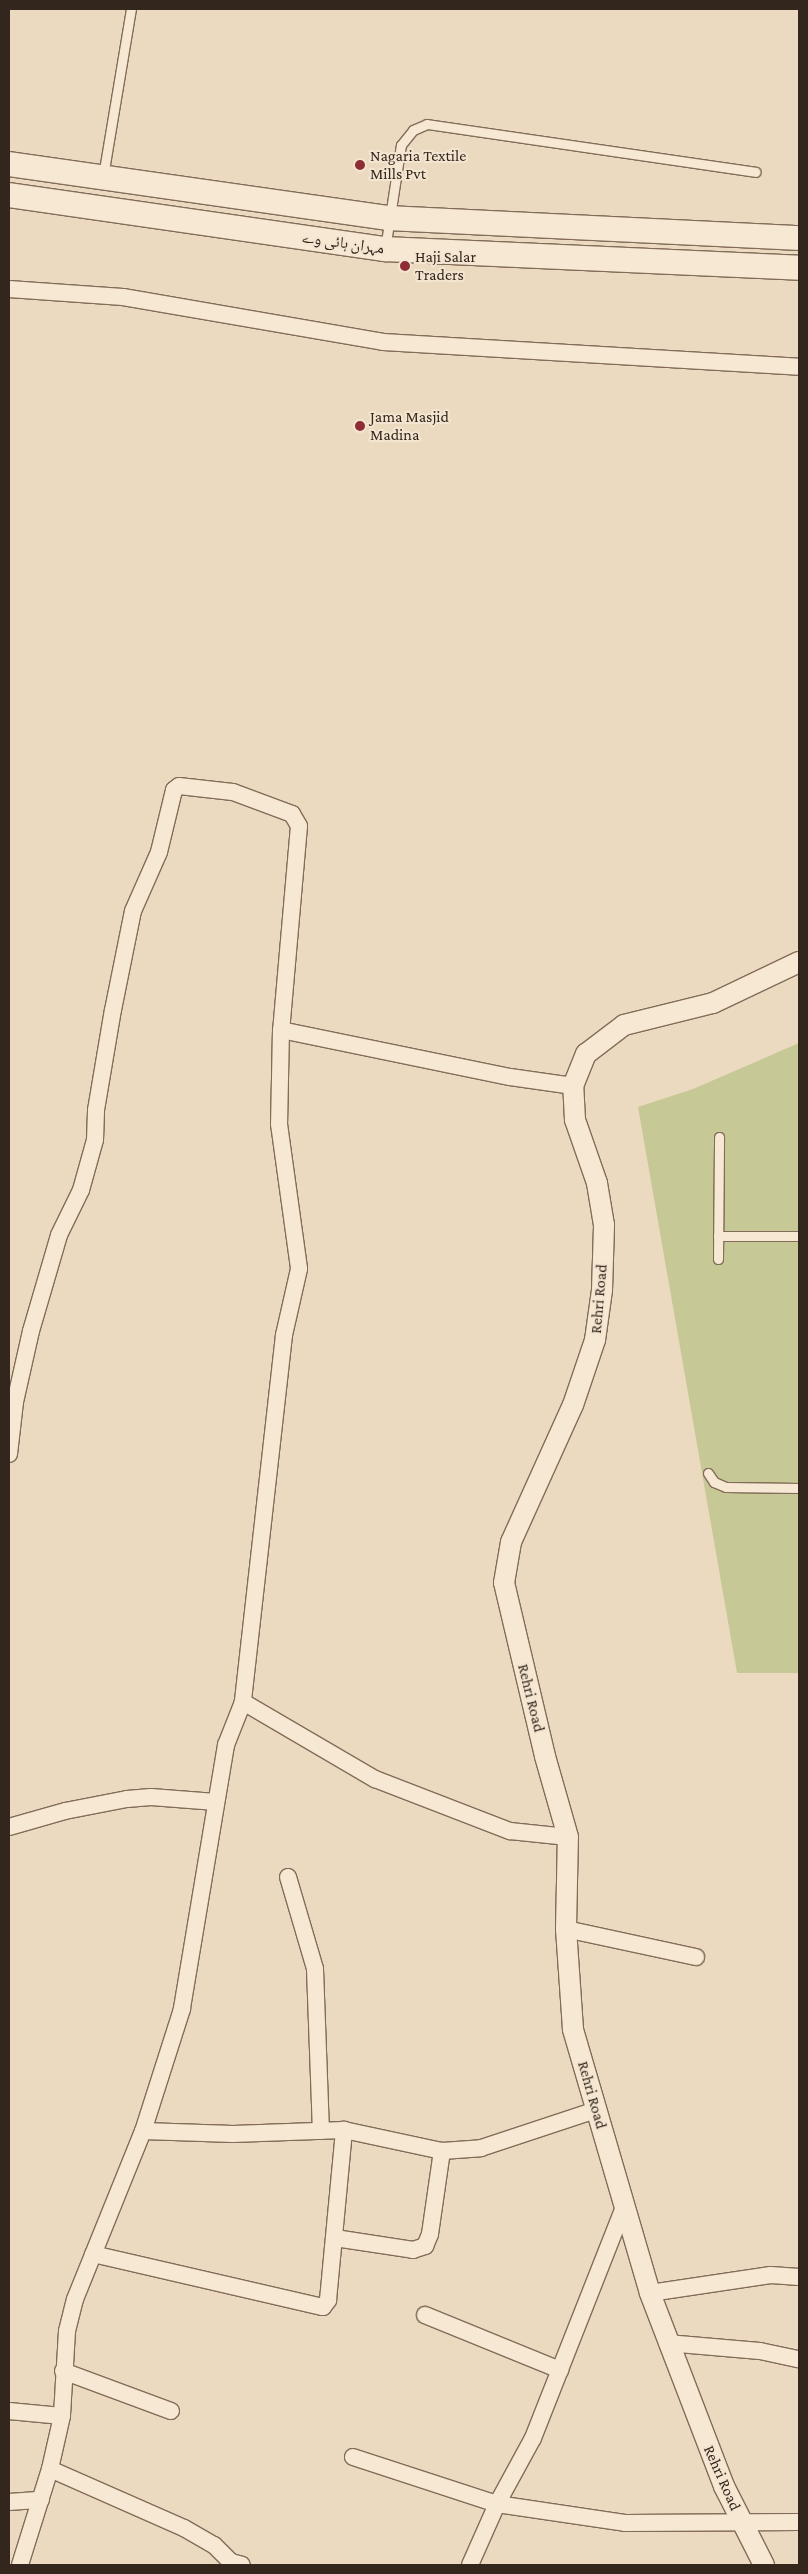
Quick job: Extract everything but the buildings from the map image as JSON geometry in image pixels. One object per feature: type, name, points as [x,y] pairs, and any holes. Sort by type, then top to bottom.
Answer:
[{"type":"main road","points":[[9,164],[389,218],[799,238]]},
{"type":"main road","name":"مہران ہائی وے","points":[[9,195],[385,249],[799,268]]},
{"type":"street","points":[[9,289],[123,297],[383,342],[799,367]]},
{"type":"street","points":[[9,1454],[15,1402],[31,1331],[59,1235],[81,1190],[95,1140],[96,1110],[113,1010],[133,911],[159,852],[177,787],[233,792],[292,814],[299,821],[281,1030],[279,1124],[299,1269],[284,1335],[243,1702],[226,1745],[182,2009],[143,2131],[93,2254],[69,2323],[63,2371],[62,2416],[50,2469],[20,2565]]},
{"type":"street","name":"Rehri Road","points":[[764,2565],[724,2486],[667,2343],[624,2207],[574,2029],[566,1929],[568,1837],[504,1583],[511,1542],[574,1405],[596,1340],[602,1290],[604,1225],[597,1183],[575,1120],[572,1086],[586,1054],[624,1025],[713,1003],[799,962]]},
{"type":"street","points":[[281,1030],[510,1077],[572,1086]]},
{"type":"street","points":[[243,1702],[375,1779],[510,1831],[568,1837]]},
{"type":"street","points":[[9,1827],[65,1811],[127,1799],[151,1797],[216,1802]]},
{"type":"street","points":[[288,1877],[315,1969],[321,2131]]},
{"type":"street","points":[[566,1929],[696,1957]]},
{"type":"street","points":[[143,2131],[233,2134],[344,2130],[442,2152],[481,2148],[596,2110]]},
{"type":"street","points":[[93,2254],[323,2308],[328,2300],[344,2130]]},
{"type":"street","points":[[334,2238],[413,2250],[425,2246],[430,2234],[442,2152]]},
{"type":"street","points":[[470,2565],[497,2504],[533,2438],[624,2207]]},
{"type":"street","points":[[650,2293],[771,2275],[799,2277]]},
{"type":"street","points":[[425,2315],[560,2370]]},
{"type":"street","points":[[667,2343],[760,2351],[799,2359]]},
{"type":"street","points":[[63,2371],[171,2411]]},
{"type":"street","points":[[9,2411],[62,2416]]},
{"type":"street","points":[[353,2457],[497,2504],[625,2523],[741,2520],[799,2522]]},
{"type":"street","points":[[50,2469],[184,2528],[214,2544],[231,2562],[242,2565]]},
{"type":"street","points":[[9,2502],[41,2500]]},
{"type":"lane","points":[[103,178],[131,9]]},
{"type":"lane","points":[[385,249],[402,145],[413,130],[427,124],[756,172]]},
{"type":"lane","points":[[718,1259],[719,1137]]},
{"type":"lane","points":[[718,1236],[799,1236]]},
{"type":"lane","points":[[708,1473],[714,1482],[726,1487],[799,1488]]},
{"type":"green space","points":[[799,1043],[799,1673],[737,1673],[638,1107],[693,1089]]},
{"type":"place","name":"Nagaria Textile Mills Pvt","points":[[360,165]]},
{"type":"place","name":"Haji Salar Traders","points":[[405,266]]},
{"type":"place","name":"Jama Masjid Madina","points":[[360,426]]}]
